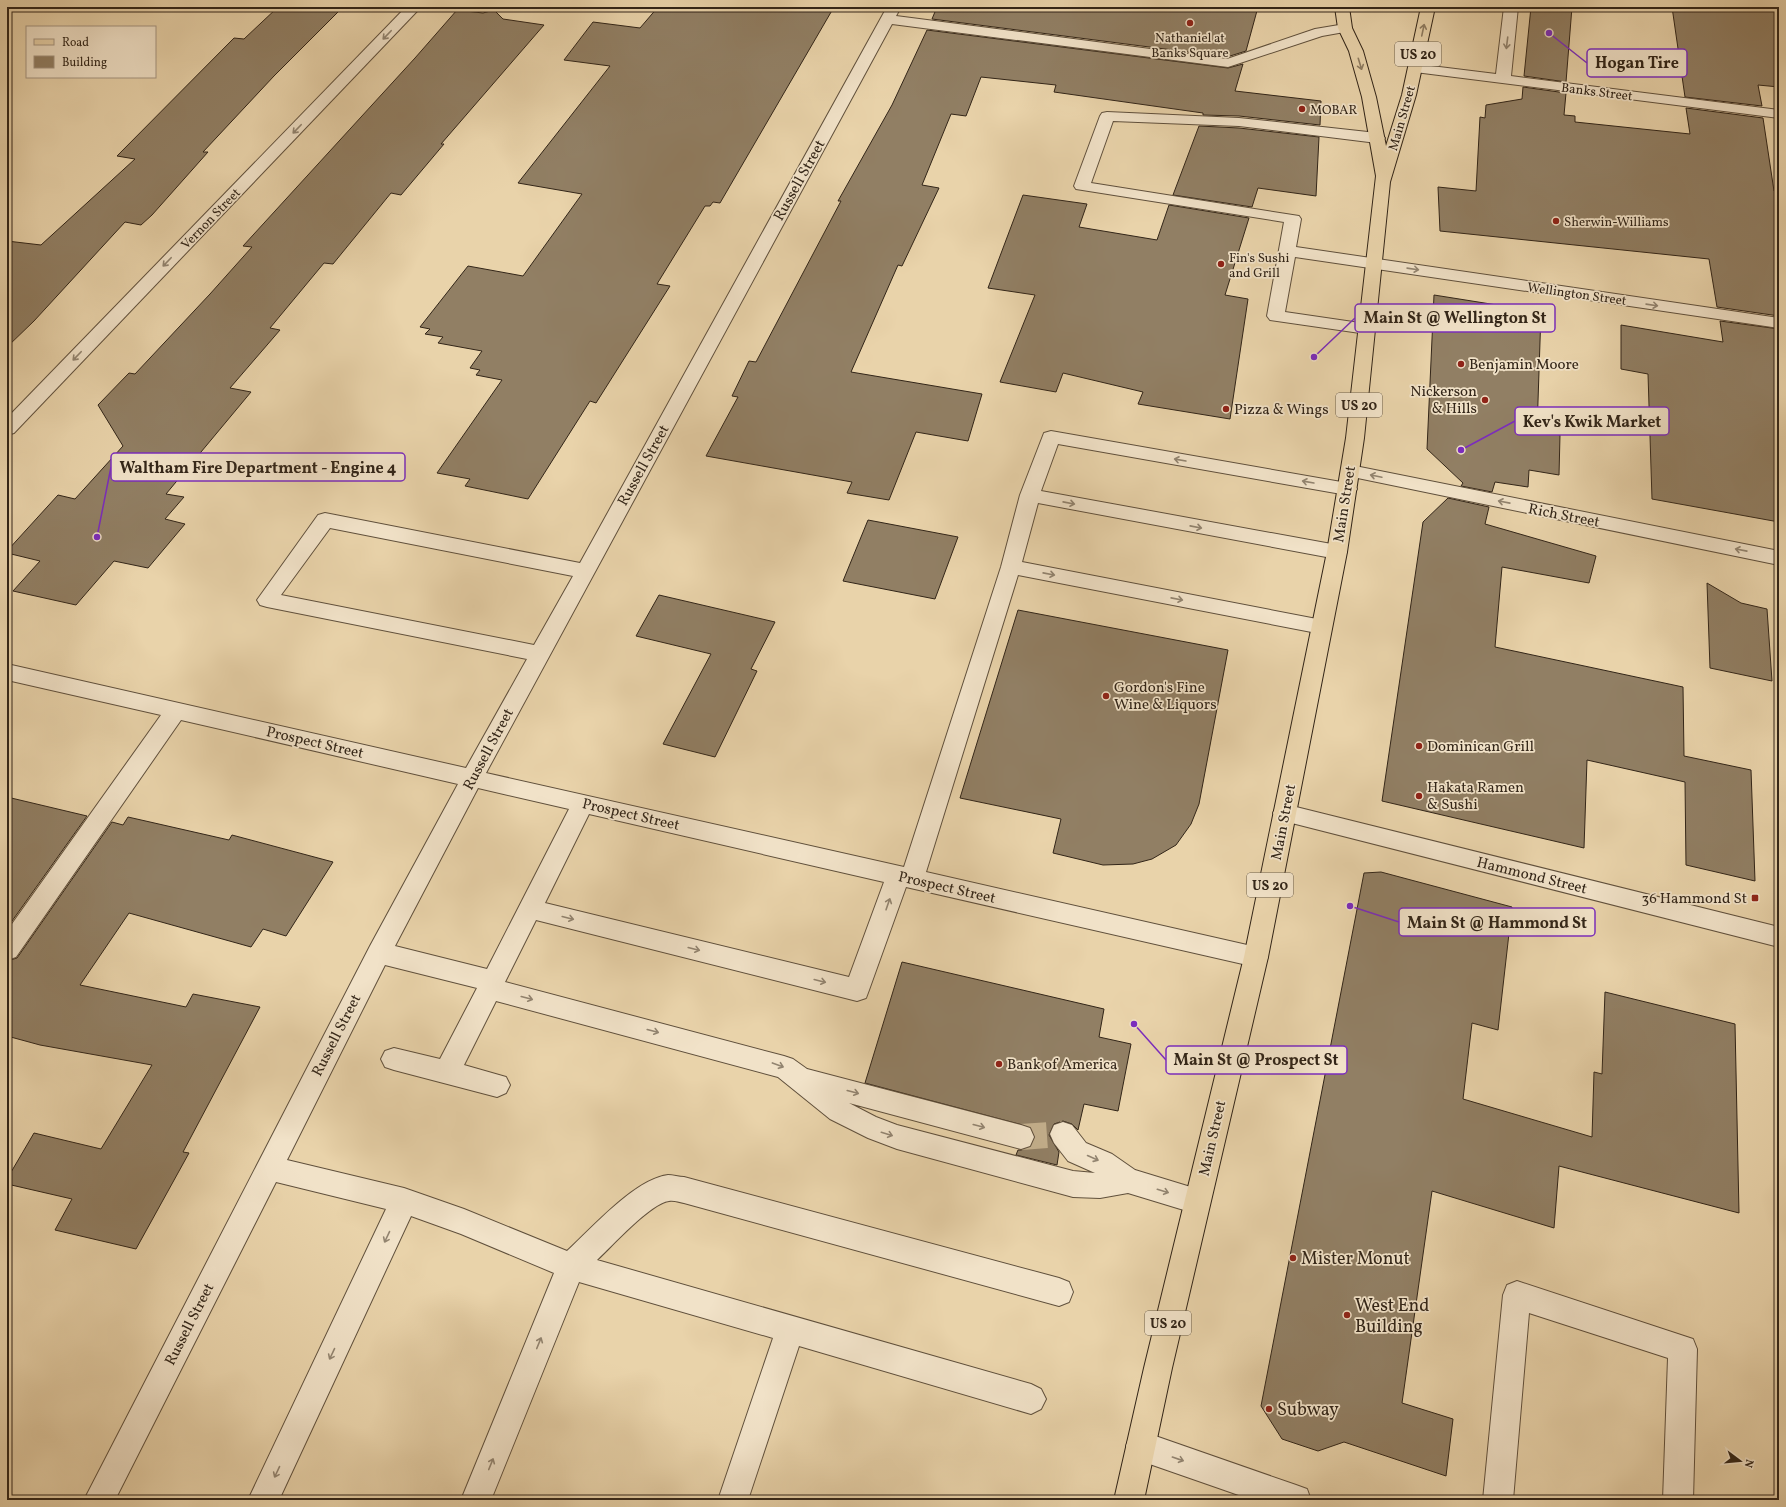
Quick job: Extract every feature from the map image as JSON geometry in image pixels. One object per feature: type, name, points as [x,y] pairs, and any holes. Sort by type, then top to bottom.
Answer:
[{"type":"main road","name":"US 20","points":[[1332,7],[1345,28]]},
{"type":"main road","name":"Main Street","points":[[1342,7],[1345,28],[1356,51],[1364,79],[1377,138],[1382,182]]},
{"type":"main road","name":"Main Street","points":[[1129,1500],[1197,1201],[1256,957],[1337,552],[1357,426],[1382,182],[1409,95],[1426,9]]},
{"type":"street","name":"Vernon Street","points":[[7,429],[414,7]]},
{"type":"street","points":[[1503,79],[1511,7]]},
{"type":"street","points":[[891,13],[1228,63],[1320,32],[1345,28]]},
{"type":"street","name":"Russell Street","points":[[99,1500],[379,953],[472,778],[891,13]]},
{"type":"street","name":"Banks Street","points":[[1415,68],[1779,114]]},
{"type":"street","points":[[1367,329],[1276,316],[1293,219],[1082,186],[1107,116],[1239,122],[1377,138]]},
{"type":"street","name":"Wellington Street","points":[[1287,251],[1779,323]]},
{"type":"street","name":"Rich Street","points":[[1030,495],[1051,437],[1348,480],[1779,558]]},
{"type":"street","points":[[530,909],[857,990],[905,877],[1011,567],[1030,495],[1337,552]]},
{"type":"street","points":[[540,654],[268,600],[325,520],[585,571]]},
{"type":"street","points":[[1011,567],[1322,627]]},
{"type":"street","name":"Prospect Street","points":[[7,672],[1256,957]]},
{"type":"street","points":[[7,950],[176,710]]},
{"type":"street","points":[[447,1072],[583,804]]},
{"type":"street","name":"Hammond Street","points":[[1284,813],[1779,937]]},
{"type":"street","points":[[379,953],[770,1062],[789,1069],[835,1109],[848,1117],[879,1131],[1073,1184],[1089,1186],[1107,1185],[1128,1180]]},
{"type":"street","points":[[394,1059],[497,1085]]},
{"type":"street","points":[[802,1079],[1021,1137]]},
{"type":"street","points":[[1063,1134],[1077,1152],[1103,1163],[1128,1180],[1197,1201]]},
{"type":"street","points":[[269,1168],[404,1201],[464,1222],[571,1266],[1031,1399]]},
{"type":"street","points":[[476,1500],[571,1266],[640,1200],[654,1192],[669,1188],[684,1190],[1059,1292]]},
{"type":"street","points":[[263,1500],[404,1201]]},
{"type":"street","points":[[1498,1500],[1517,1295],[1682,1349],[1678,1500]]},
{"type":"street","points":[[733,1500],[790,1330]]},
{"type":"street","points":[[1141,1446],[1296,1500]]},
{"type":"building","points":[[278,7],[343,7],[274,76],[203,152],[208,152],[152,215],[141,225],[125,222],[34,321],[7,347],[7,241],[41,245],[135,159],[117,156],[234,38],[244,39]]},
{"type":"building","points":[[658,7],[834,7],[720,203],[713,202],[710,206],[705,206],[657,284],[670,286],[596,403],[590,401],[528,499],[465,486],[470,479],[437,473],[502,380],[476,375],[480,370],[470,368],[482,351],[438,343],[443,337],[425,334],[430,329],[420,327],[468,266],[523,276],[582,194],[518,183],[610,66],[564,60],[593,22],[640,28]]},
{"type":"building","points":[[937,7],[1258,7],[1246,51],[1227,57],[932,19]]},
{"type":"building","points":[[1531,7],[1572,7],[1566,82],[1524,76]]},
{"type":"building","points":[[1672,7],[1779,7],[1779,87],[1758,85],[1762,106],[1685,97]]},
{"type":"building","points":[[457,10],[483,13],[494,10],[503,19],[544,25],[441,144],[444,144],[401,195],[391,193],[333,264],[324,263],[270,328],[280,330],[230,388],[251,392],[166,494],[184,497],[165,519],[185,524],[148,568],[114,561],[76,605],[13,591],[40,561],[7,553],[7,551],[58,495],[75,499],[123,446],[98,405],[129,373],[135,374],[210,294],[252,247],[243,246]]},
{"type":"building","points":[[927,30],[1228,68],[1243,64],[1235,91],[1321,101],[1320,125],[1239,116],[1203,115],[1203,113],[1054,92],[1056,85],[981,77],[966,116],[951,114],[922,185],[939,188],[902,266],[898,265],[851,372],[982,394],[968,441],[916,432],[889,500],[847,493],[852,482],[706,456],[738,397],[732,396],[749,361],[756,362],[841,201],[838,201],[892,105]]},
{"type":"building","points":[[1523,87],[1566,93],[1564,115],[1575,116],[1575,122],[1690,134],[1686,108],[1763,118],[1774,191],[1779,192],[1779,316],[1717,307],[1709,259],[1440,231],[1438,187],[1476,191],[1480,117],[1485,118],[1486,105],[1522,99]]},
{"type":"building","points":[[1199,126],[1239,128],[1319,137],[1316,196],[1258,188],[1252,207],[1173,195]]},
{"type":"building","points":[[1023,195],[1087,204],[1079,227],[1157,240],[1169,205],[1249,218],[1225,295],[1248,299],[1230,419],[1138,404],[1143,392],[1063,373],[1056,392],[1000,382],[1035,295],[988,288]]},
{"type":"building","points":[[1434,295],[1541,312],[1537,431],[1560,435],[1559,475],[1529,470],[1528,487],[1495,482],[1492,492],[1461,486],[1463,483],[1427,449]]},
{"type":"building","points":[[1720,321],[1779,329],[1779,522],[1652,499],[1648,374],[1621,369],[1621,325],[1723,342]]},
{"type":"building","points":[[1448,498],[1489,507],[1485,524],[1596,556],[1589,583],[1502,567],[1495,647],[1683,687],[1684,756],[1751,770],[1755,881],[1686,865],[1685,782],[1587,760],[1584,848],[1382,801],[1423,522]]},
{"type":"building","points":[[868,520],[958,537],[935,599],[843,581]]},
{"type":"building","points":[[1707,583],[1741,603],[1767,609],[1772,681],[1710,668]]},
{"type":"building","points":[[659,595],[775,622],[751,669],[757,671],[715,757],[663,744],[711,654],[636,636]]},
{"type":"building","name":"Gordon's Fine Wine & Liquors","points":[[1018,610],[1228,650],[1199,804],[1191,824],[1176,845],[1152,859],[1133,864],[1103,865],[1053,853],[1061,819],[960,798]]},
{"type":"building","points":[[7,797],[87,816],[7,928]]},
{"type":"building","points":[[128,817],[229,840],[232,835],[333,862],[286,936],[263,929],[251,947],[129,913],[80,985],[186,1007],[193,994],[260,1007],[183,1152],[189,1153],[136,1249],[55,1230],[72,1199],[7,1184],[7,1179],[34,1133],[101,1149],[152,1065],[40,1045],[7,1036],[7,961],[17,958],[112,822],[123,825]]},
{"type":"building","points":[[1381,872],[1512,907],[1498,1030],[1472,1023],[1463,1099],[1592,1137],[1594,1072],[1602,1074],[1605,992],[1735,1024],[1739,1213],[1559,1166],[1554,1228],[1432,1191],[1402,1403],[1453,1419],[1446,1476],[1344,1442],[1318,1451],[1282,1439],[1261,1406],[1364,873]]},
{"type":"building","name":"Bank of America","points":[[902,962],[1104,1009],[1099,1037],[1131,1044],[1118,1111],[1084,1104],[1078,1130],[1072,1124],[1063,1121],[1054,1124],[1049,1135],[1059,1152],[1057,1165],[1016,1155],[1018,1150],[1031,1147],[1035,1136],[1030,1127],[865,1083]]},
{"type":"tunnel","points":[[1021,1137],[1063,1134]]},
{"type":"place","name":"Nathaniel at Banks Square","points":[[1190,23]]},
{"type":"place","name":"Hogan Tire","points":[[1549,33]]},
{"type":"place","name":"MOBAR","points":[[1302,109]]},
{"type":"place","name":"Sherwin-Williams","points":[[1556,221]]},
{"type":"place","name":"Fin's Sushi and Grill","points":[[1221,264]]},
{"type":"place","name":"Main St @ Wellington St","points":[[1314,357]]},
{"type":"place","name":"Benjamin Moore","points":[[1461,364]]},
{"type":"place","name":"Nickerson & Hills","points":[[1485,400]]},
{"type":"place","name":"Pizza & Wings","points":[[1226,409]]},
{"type":"place","name":"Kev's Kwik Market","points":[[1461,450]]},
{"type":"place","name":"Waltham Fire Department - Engine 4","points":[[97,537]]},
{"type":"place","name":"Gordon's Fine Wine & Liquors","points":[[1106,696]]},
{"type":"place","name":"Dominican Grill","points":[[1419,746]]},
{"type":"place","name":"Hakata Ramen & Sushi","points":[[1419,796]]},
{"type":"place","name":"36 Hammond St","points":[[1755,898]]},
{"type":"place","name":"Main St @ Hammond St","points":[[1350,906]]},
{"type":"place","name":"Main St @ Prospect St","points":[[1134,1024]]},
{"type":"place","name":"Bank of America","points":[[999,1064]]},
{"type":"place","name":"Mister Monut","points":[[1293,1258]]},
{"type":"place","name":"West End Building","points":[[1347,1315]]},
{"type":"place","name":"Subway","points":[[1269,1409]]}]
